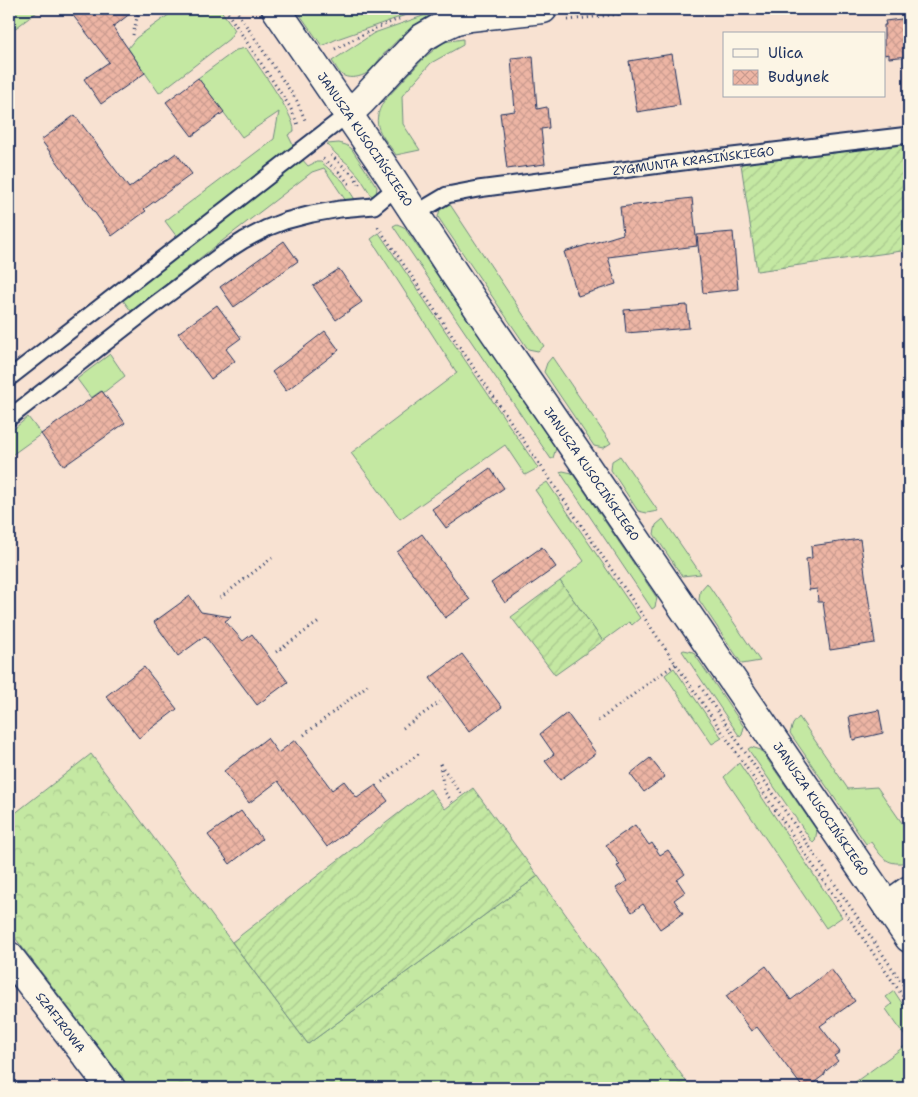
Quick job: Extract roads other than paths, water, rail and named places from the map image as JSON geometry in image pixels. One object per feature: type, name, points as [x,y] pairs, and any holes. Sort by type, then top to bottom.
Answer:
[{"type":"street","name":"JANUSZA KUSOCIŃSKIEGO","points":[[276,9],[909,938]]},
{"type":"street","points":[[348,114],[408,51],[422,38],[441,27],[456,20],[470,17],[554,14]]},
{"type":"street","points":[[888,906],[909,890]]},
{"type":"street","name":"SZAFIROWA","points":[[9,956],[110,1088]]},
{"type":"lane","points":[[9,378],[348,114]]},
{"type":"lane","name":"ZYGMUNTA KRASIŃSKIEGO","points":[[415,214],[447,195],[478,189],[909,135]]},
{"type":"lane","points":[[9,418],[155,304],[244,240],[284,221],[312,214],[369,206],[397,187]]}]
